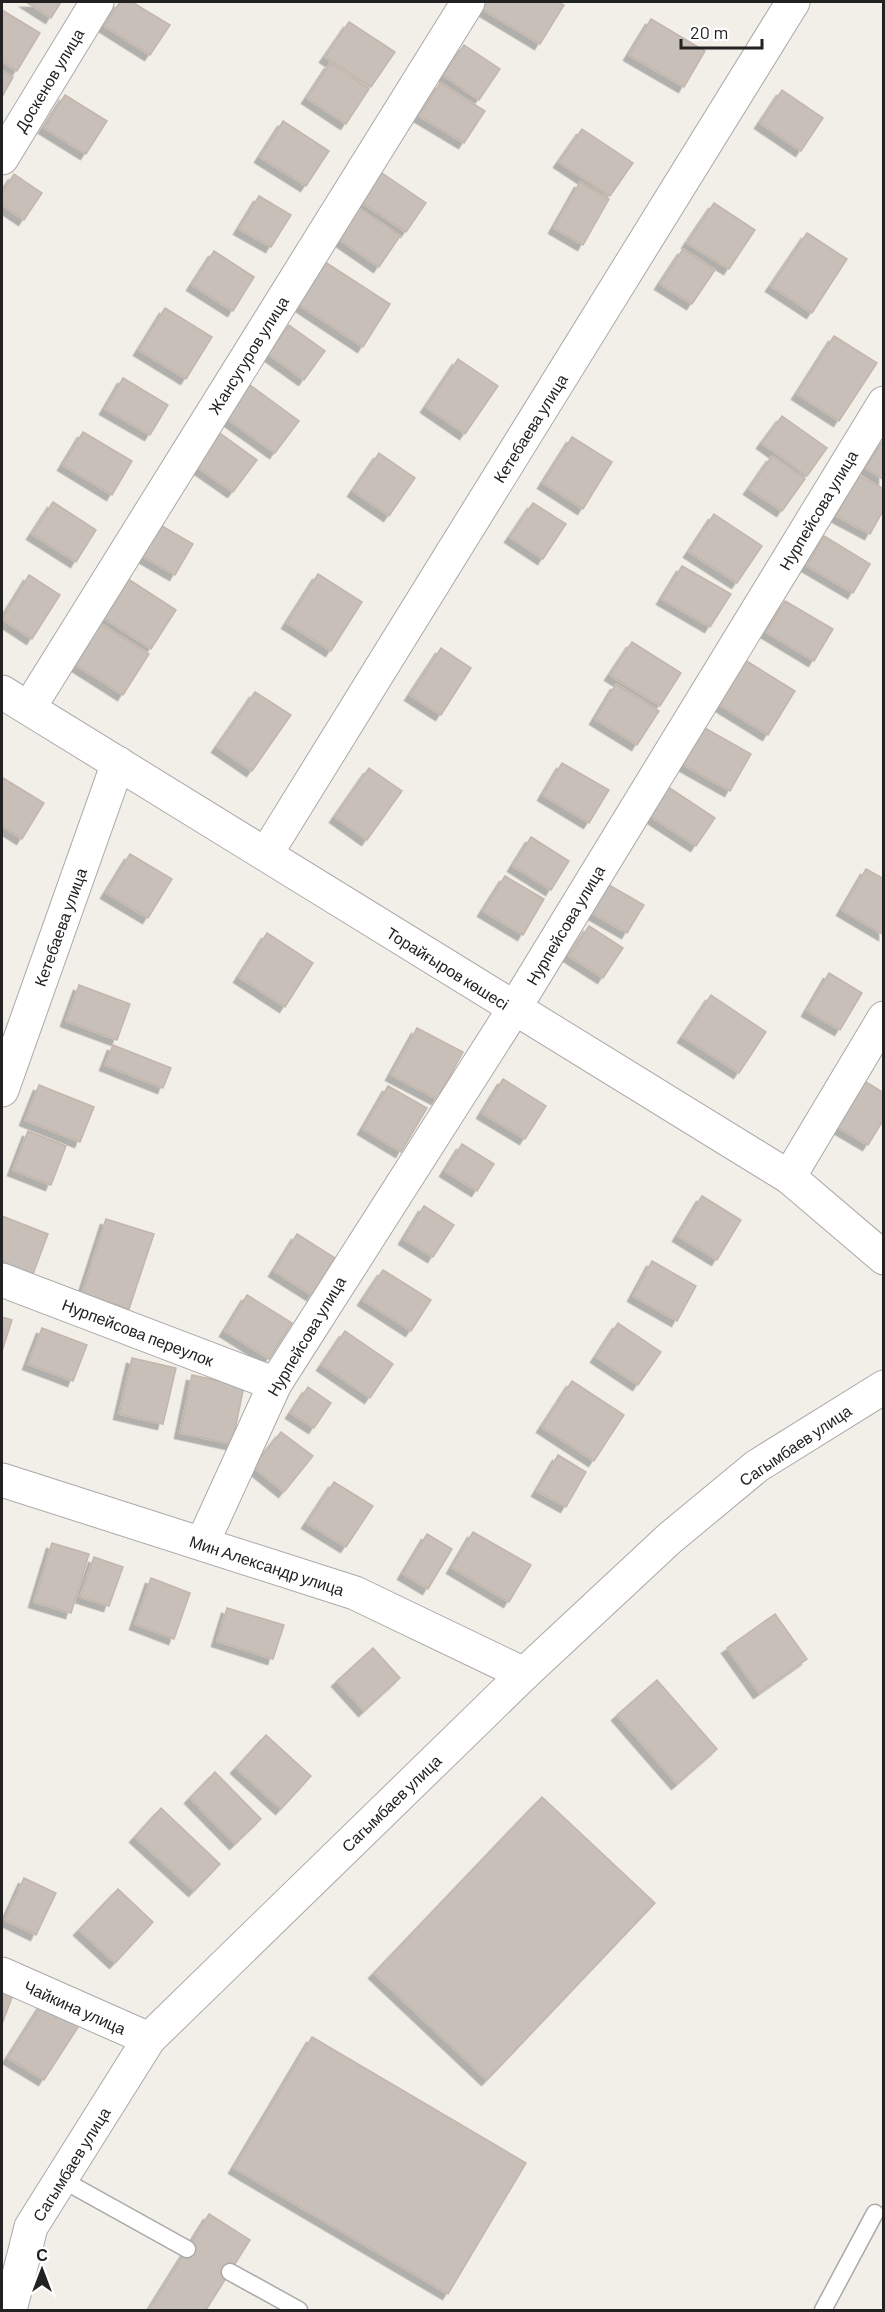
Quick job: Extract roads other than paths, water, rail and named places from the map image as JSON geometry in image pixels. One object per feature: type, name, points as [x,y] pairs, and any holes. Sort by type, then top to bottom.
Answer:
[{"type":"street","name":"Доскенов улица","points":[[2,158],[97,2]]},
{"type":"street","name":"Жансугуров улица","points":[[15,700],[468,2]]},
{"type":"street","name":"Кетебаева улица","points":[[266,855],[793,2]]},
{"type":"street","name":"Нурпейсова улица","points":[[202,1544],[275,1384],[485,1051],[514,1009],[884,403]]},
{"type":"street","name":"Торайғыров көшесі","points":[[15,700],[789,1177],[884,1257]]},
{"type":"street","name":"Кетебаева улица","points":[[2,1090],[118,763]]},
{"type":"street","points":[[789,1177],[884,1018]]},
{"type":"street","name":"Нурпейсова переулок","points":[[2,1280],[275,1384]]},
{"type":"street","name":"Сагымбаев улица","points":[[10,2310],[31,2228],[149,2039],[524,1674],[670,1538],[757,1467],[884,1387]]},
{"type":"street","name":"Мин Александр улица","points":[[2,1480],[355,1593],[524,1674]]},
{"type":"street","name":"Чайкина улица","points":[[2,1974],[149,2039]]},
{"type":"lane","points":[[61,2180],[187,2249]]},
{"type":"lane","points":[[823,2310],[875,2213]]},
{"type":"lane","points":[[230,2272],[299,2310]]}]
